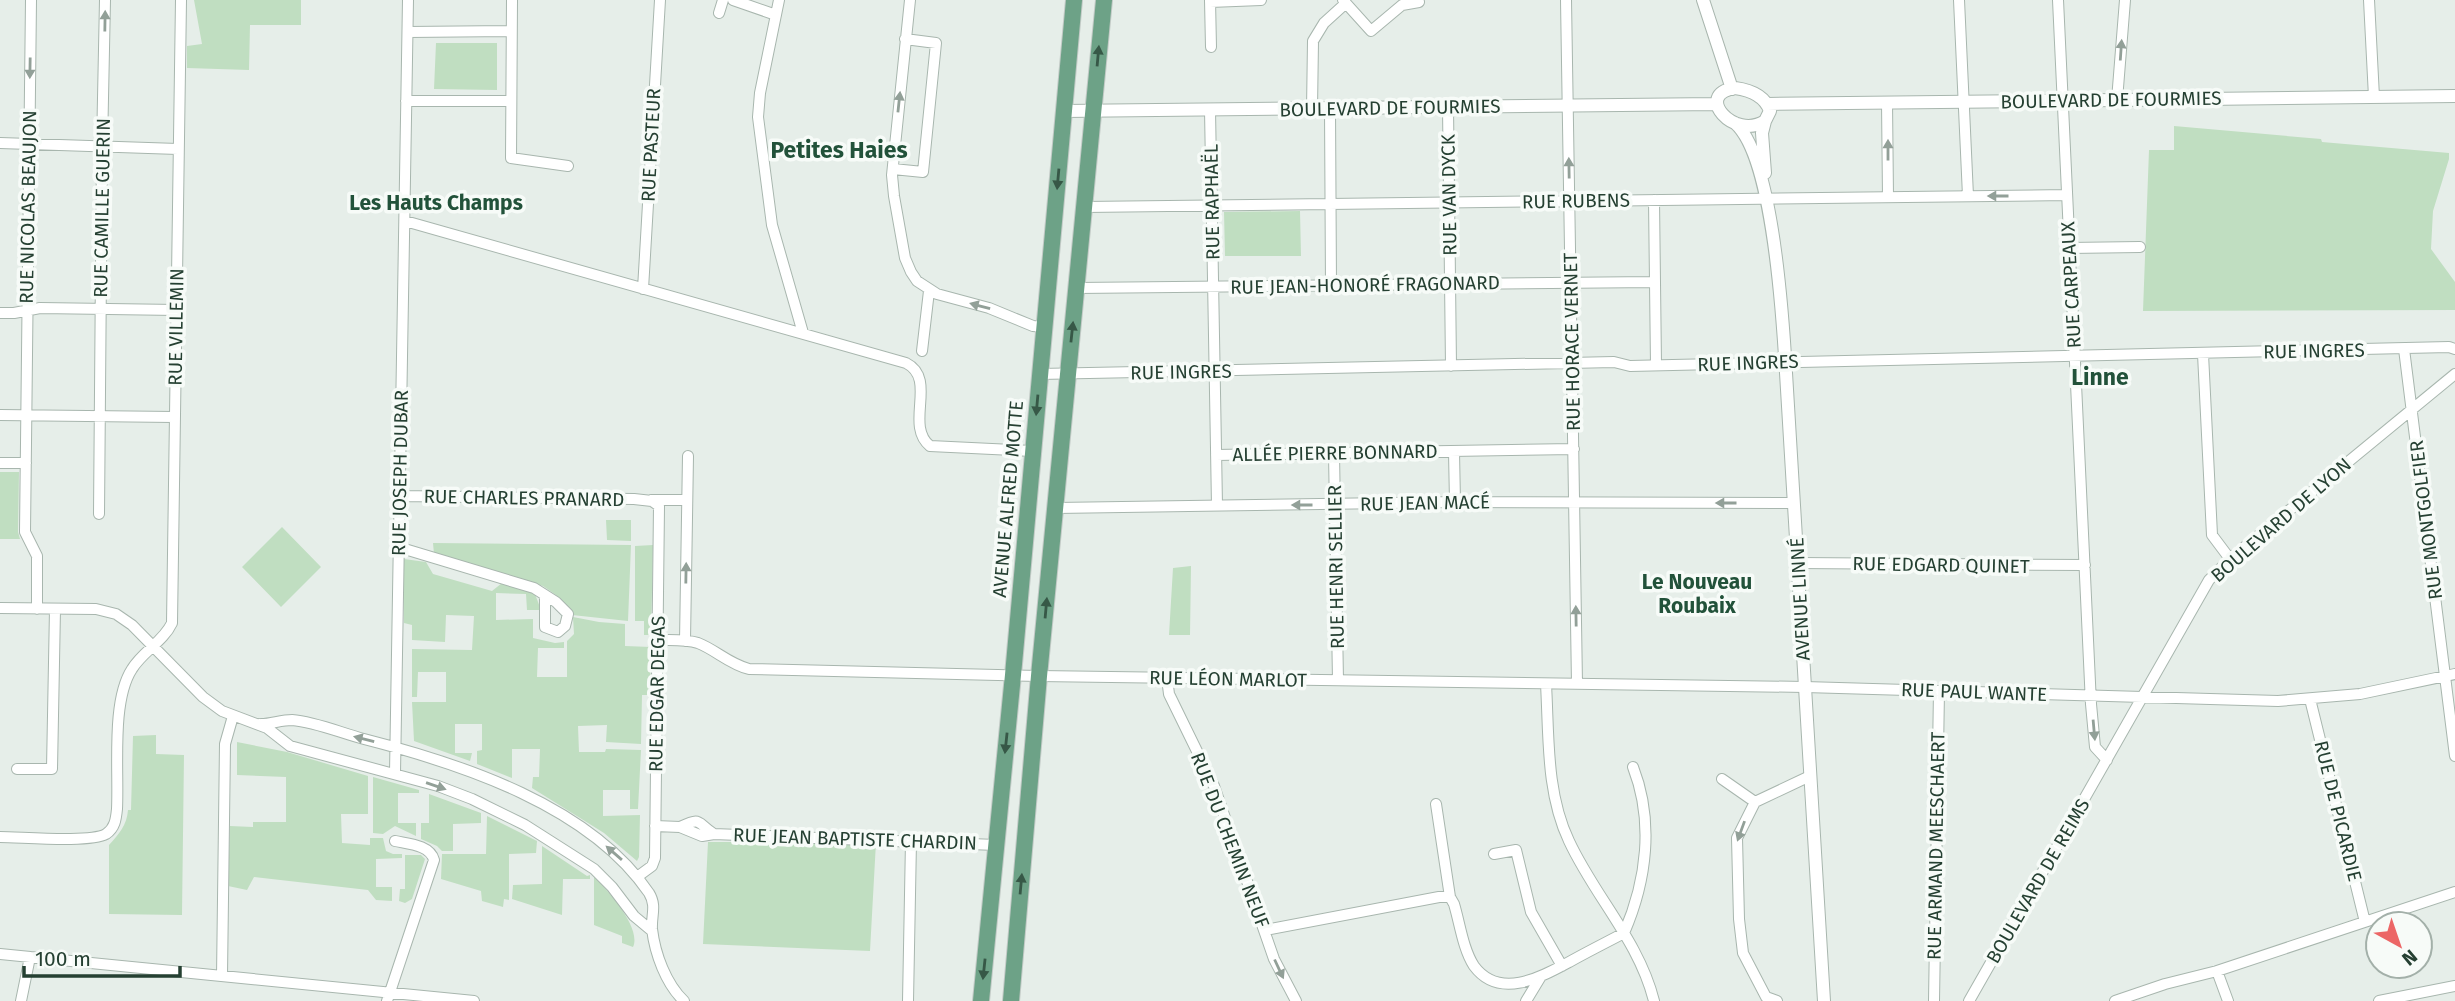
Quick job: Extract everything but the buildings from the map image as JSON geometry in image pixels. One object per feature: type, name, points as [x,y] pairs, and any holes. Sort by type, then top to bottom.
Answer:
[{"type":"main road","name":"AVENUE ALFRED MOTTE","points":[[981,1001],[1074,0]]},
{"type":"main road","points":[[1011,1001],[1104,0]]},
{"type":"street","name":"RUE NICOLAS BEAUJON","points":[[31,0],[25,532],[37,556],[37,609]]},
{"type":"street","name":"RUE CAMILLE GUERIN","points":[[99,514],[105,0]]},
{"type":"street","name":"RUE VILLEMIN","points":[[0,836],[99,837],[114,826],[118,796],[121,691],[131,669],[168,630],[172,620],[181,0]]},
{"type":"street","name":"RUE JOSEPH DUBAR","points":[[395,774],[408,0]]},
{"type":"street","points":[[512,0],[511,158],[568,166]]},
{"type":"street","name":"RUE PASTEUR","points":[[643,289],[660,0]]},
{"type":"street","points":[[719,13],[723,0]]},
{"type":"street","points":[[733,0],[776,15]]},
{"type":"street","points":[[779,0],[760,93],[758,117],[772,225],[803,333]]},
{"type":"street","points":[[910,0],[893,170],[894,196],[907,262],[914,277],[929,291],[1044,327]]},
{"type":"street","points":[[1211,47],[1210,1],[1261,0]]},
{"type":"street","name":"RUE HORACE VERNET","points":[[1566,0],[1577,684]]},
{"type":"street","points":[[1703,0],[1732,89]]},
{"type":"street","points":[[1959,0],[1968,196]]},
{"type":"street","name":"RUE CARPEAUX","points":[[2058,0],[2091,695]]},
{"type":"street","points":[[2117,100],[2125,0]]},
{"type":"street","points":[[2369,0],[2374,97]]},
{"type":"street","points":[[1312,109],[1313,41],[1344,1],[1371,32],[1405,3],[1419,2]]},
{"type":"street","points":[[408,32],[511,31]]},
{"type":"street","points":[[893,170],[923,172],[935,56],[936,44],[905,39]]},
{"type":"street","points":[[1732,89],[1750,91],[1767,104],[1769,114],[1765,121],[1753,126],[1735,123],[1722,115],[1717,104],[1721,94],[1732,89]]},
{"type":"street","name":"BOULEVARD DE FOURMIES","points":[[1767,104],[2455,96]]},
{"type":"street","points":[[406,101],[510,102]]},
{"type":"street","points":[[1888,103],[1888,197]]},
{"type":"street","name":"BOULEVARD DE FOURMIES","points":[[1064,111],[1717,104]]},
{"type":"street","name":"RUE VAN DYCK","points":[[1448,107],[1451,366]]},
{"type":"street","points":[[1330,108],[1331,286]]},
{"type":"street","name":"RUE RAPHAËL","points":[[1210,110],[1217,505]]},
{"type":"street","name":"AVENUE LINNÉ","points":[[1765,121],[1762,133],[1766,198],[1786,361],[1824,1001]]},
{"type":"street","name":"AVENUE LINNÉ","points":[[1735,123],[1749,142],[1766,198]]},
{"type":"street","points":[[0,143],[178,149]]},
{"type":"street","name":"RUE RUBENS","points":[[1084,207],[2067,195]]},
{"type":"street","points":[[1654,200],[1656,365]]},
{"type":"street","points":[[405,220],[911,365],[920,377],[920,432],[923,440],[933,448],[1033,451]]},
{"type":"street","points":[[2069,248],[2140,247]]},
{"type":"street","name":"RUE JEAN-HONORÉ FRAGONARD","points":[[1077,288],[1654,282]]},
{"type":"street","points":[[922,351],[929,291]]},
{"type":"street","points":[[0,313],[27,310],[177,310]]},
{"type":"street","name":"RUE INGRES","points":[[1040,374],[1573,363],[1656,365],[2449,347],[2455,349]]},
{"type":"street","name":"RUE MONTGOLFIER","points":[[2404,349],[2450,675],[2455,756]]},
{"type":"street","points":[[2203,354],[2212,535],[2230,559]]},
{"type":"street","name":"BOULEVARD DE LYON","points":[[2143,696],[2206,584],[2230,559],[2455,374]]},
{"type":"street","points":[[0,415],[174,417]]},
{"type":"street","name":"ALLÉE PIERRE BONNARD","points":[[1216,455],[1574,449]]},
{"type":"street","name":"ALLÉE PIERRE BONNARD","points":[[1454,452],[1455,502]]},
{"type":"street","name":"RUE HENRI SELLIER","points":[[1334,454],[1338,680]]},
{"type":"street","name":"RUE EDGAR DEGAS","points":[[685,641],[688,456]]},
{"type":"street","points":[[0,463],[26,463]]},
{"type":"street","name":"RUE CHARLES PRANARD","points":[[400,496],[653,502],[687,500]]},
{"type":"street","name":"RUE EDGAR DEGAS","points":[[637,877],[654,862],[660,513],[653,502]]},
{"type":"street","name":"RUE JEAN MACÉ","points":[[1056,508],[1455,502],[1794,503]]},
{"type":"street","points":[[398,547],[530,586],[545,596]]},
{"type":"street","name":"RUE EDGARD QUINET","points":[[1798,563],[2084,565]]},
{"type":"street","points":[[0,608],[96,610],[116,614],[132,625],[203,697],[233,716],[258,724],[290,746],[395,774],[472,799],[544,835],[594,869],[634,916],[652,931]]},
{"type":"street","points":[[17,769],[52,769],[55,609]]},
{"type":"street","name":"RUE LÉON MARLOT","points":[[658,640],[700,644],[731,663],[748,669],[1805,687]]},
{"type":"street","name":"RUE PAUL WANTE","points":[[1805,687],[2278,701],[2360,694],[2450,675]]},
{"type":"street","name":"RUE DU CHEMIN NEUF","points":[[1167,678],[1169,694],[1217,794],[1278,967],[1296,1001]]},
{"type":"street","points":[[1546,684],[1552,781],[1558,813],[1578,859],[1646,973],[1654,1001]]},
{"type":"street","name":"RUE ARMAND MEESCHAERT","points":[[1934,1001],[1939,691]]},
{"type":"street","points":[[2091,695],[2095,747],[2107,760]]},
{"type":"street","name":"BOULEVARD DE REIMS","points":[[1969,1001],[2143,696]]},
{"type":"street","name":"RUE DE PICARDIE","points":[[2310,699],[2364,918]]},
{"type":"street","points":[[223,976],[225,744],[233,716]]},
{"type":"street","points":[[258,724],[296,721],[444,761],[527,796],[597,839],[624,862],[654,903],[652,931],[665,974],[683,1001]]},
{"type":"street","points":[[1436,804],[1450,897],[1472,964],[1483,976],[1503,985],[1524,984],[1624,933],[1632,912],[1646,849],[1643,798],[1633,767]]},
{"type":"street","points":[[1767,1000],[1743,953],[1739,919],[1737,838],[1755,802],[1810,776]]},
{"type":"street","points":[[1722,779],[1755,802]]},
{"type":"street","name":"RUE JEAN BAPTISTE CHARDIN","points":[[655,827],[680,827],[702,836],[714,834],[996,845]]},
{"type":"street","points":[[389,996],[434,864],[432,854],[421,847],[395,841]]},
{"type":"street","points":[[908,1001],[911,841]]},
{"type":"street","points":[[1494,854],[1517,850],[1531,912],[1562,966]]},
{"type":"street","points":[[2401,910],[2455,892]]},
{"type":"street","points":[[1265,930],[1450,897]]},
{"type":"street","points":[[2115,1001],[2128,999],[2165,984],[2217,971],[2364,922]]},
{"type":"street","points":[[0,954],[389,996],[474,1001]]},
{"type":"street","points":[[21,1001],[30,957]]},
{"type":"street","points":[[2217,971],[2228,1001]]},
{"type":"street","points":[[1526,1001],[1540,978]]},
{"type":"street","points":[[2379,1001],[2455,986]]},
{"type":"green space","points":[[194,0],[301,0],[301,25],[250,25],[249,70],[187,68],[187,46],[202,44]]},
{"type":"green space","points":[[436,43],[497,43],[497,90],[434,89]]},
{"type":"green space","points":[[2174,126],[2449,153],[2433,211],[2431,249],[2455,282],[2455,310],[2143,311],[2149,150],[2174,150]]},
{"type":"green space","points":[[1300,211],[1301,256],[1225,256],[1224,212]]},
{"type":"green space","points":[[0,472],[19,472],[20,539],[0,539]]},
{"type":"green space","points":[[606,520],[631,520],[631,541],[607,540]]},
{"type":"green space","points":[[282,527],[321,567],[281,607],[242,567]]},
{"type":"green space","points":[[433,543],[631,545],[628,621],[572,615],[556,595],[543,586],[434,554]]},
{"type":"green space","points":[[653,545],[651,635],[644,635],[644,621],[635,621],[635,546]]},
{"type":"green space","points":[[404,559],[426,562],[433,574],[492,591],[502,583],[535,594],[541,610],[527,610],[526,594],[496,593],[496,620],[533,619],[533,638],[555,643],[564,642],[564,648],[538,648],[537,677],[567,677],[567,641],[574,634],[573,617],[625,624],[625,646],[651,647],[650,695],[642,695],[641,744],[606,742],[607,725],[578,726],[579,752],[605,752],[606,749],[641,750],[638,809],[630,809],[630,790],[603,790],[603,816],[640,815],[637,861],[604,833],[532,788],[533,777],[539,777],[540,749],[512,749],[512,778],[477,764],[477,751],[482,750],[482,724],[455,724],[455,753],[472,753],[470,761],[414,741],[412,702],[446,702],[446,672],[418,672],[417,697],[412,697],[412,649],[472,650],[474,616],[446,615],[445,642],[412,640],[412,625],[404,623]]},
{"type":"green space","points":[[1191,566],[1190,635],[1169,635],[1173,568]]},
{"type":"green space","points":[[156,735],[156,754],[184,755],[182,915],[109,914],[109,845],[124,825],[128,810],[131,810],[133,736]]},
{"type":"green space","points":[[237,742],[287,752],[368,776],[368,814],[341,814],[342,843],[370,845],[370,838],[383,838],[386,851],[402,854],[402,858],[376,859],[376,887],[392,887],[392,901],[376,900],[368,890],[254,877],[247,890],[228,886],[230,826],[253,827],[253,822],[286,822],[286,777],[237,775]]},
{"type":"green space","points":[[373,777],[419,790],[419,793],[398,793],[398,823],[416,823],[416,836],[395,826],[383,834],[373,833]]},
{"type":"green space","points":[[429,794],[481,813],[481,823],[453,824],[453,851],[442,851],[421,839],[421,823],[429,823]]},
{"type":"green space","points":[[487,816],[537,841],[536,853],[509,854],[509,900],[504,899],[503,907],[482,901],[481,891],[441,879],[442,854],[486,854]]},
{"type":"green space","points":[[708,842],[876,842],[870,951],[703,944]]},
{"type":"green space","points":[[542,846],[587,876],[590,875],[590,879],[563,879],[562,915],[512,899],[513,885],[542,884]]},
{"type":"green space","points":[[405,855],[421,855],[425,859],[412,899],[405,903],[399,901],[400,889],[405,889]]},
{"type":"green space","points":[[594,877],[628,920],[633,930],[633,947],[622,943],[622,936],[594,925]]},
{"type":"district","name":"Petites Haies","points":[[839,150]]},
{"type":"district","name":"Les Hauts Champs","points":[[436,203]]},
{"type":"district","name":"Linne","points":[[2100,377]]},
{"type":"district","name":"Le Nouveau Roubaix","points":[[1697,594]]}]
